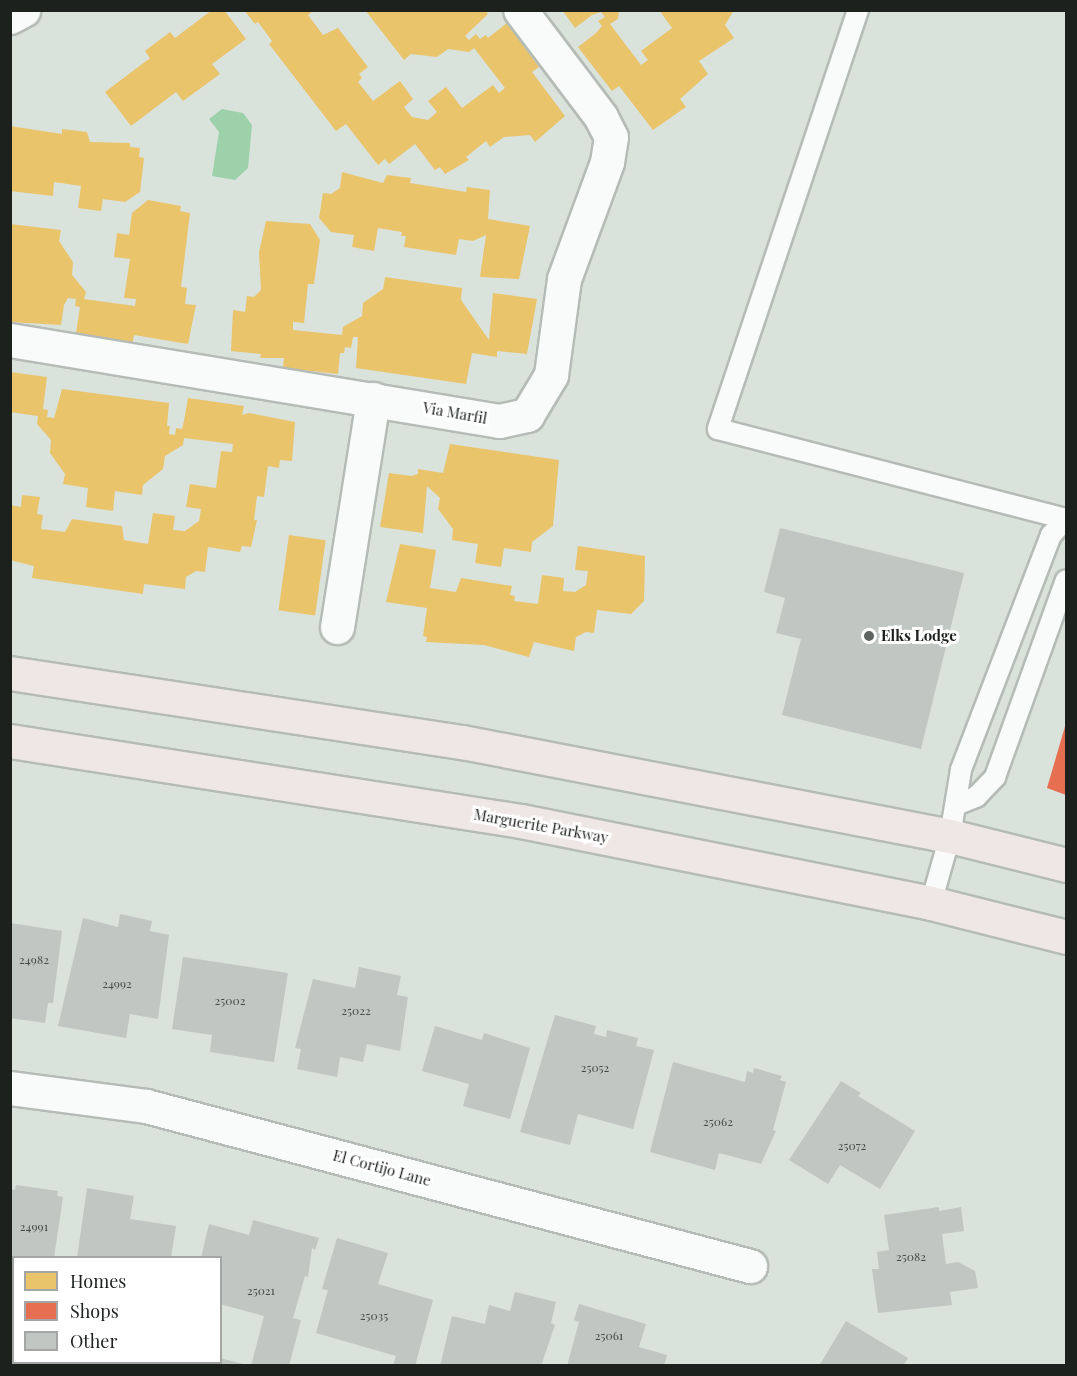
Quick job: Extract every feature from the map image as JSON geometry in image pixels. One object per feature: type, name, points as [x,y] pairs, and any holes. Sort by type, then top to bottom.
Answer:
[{"type":"main road","points":[[10,673],[462,742],[953,821],[1066,865]]},
{"type":"main road","name":"Marguerite Parkway","points":[[10,741],[521,821],[931,903],[1066,937]]},
{"type":"street","points":[[10,17],[23,10]]},
{"type":"street","name":"Via Marfil","points":[[10,340],[499,421],[527,415],[551,375],[564,279],[607,162],[610,137],[601,117],[520,10]]},
{"type":"street","points":[[337,627],[373,399]]},
{"type":"street","name":"El Cortijo Lane","points":[[10,1088],[146,1106],[750,1266]]},
{"type":"lane","points":[[858,10],[718,429],[1066,519],[1047,546],[961,770],[953,821],[931,903]]},
{"type":"lane","points":[[953,821],[995,777],[1066,580]]},
{"type":"shaded area","points":[[222,109],[243,113],[252,125],[248,168],[235,180],[212,176],[219,132],[209,119]]},
{"type":"building: Homes","points":[[212,10],[224,10],[246,39],[212,64],[220,74],[183,101],[176,92],[131,126],[105,92],[150,58],[145,51],[170,32],[175,38]]},
{"type":"building: Homes","points":[[244,10],[314,10],[308,15],[323,35],[338,28],[368,67],[359,74],[362,78],[358,82],[373,101],[400,81],[413,99],[404,107],[412,117],[428,120],[437,112],[428,101],[446,87],[462,108],[493,85],[499,93],[505,88],[474,48],[469,52],[448,49],[437,57],[411,54],[404,60],[365,10],[485,10],[488,14],[465,36],[469,40],[476,34],[480,39],[486,35],[488,38],[507,23],[539,67],[532,72],[565,116],[535,142],[530,135],[504,137],[490,147],[486,141],[466,157],[469,160],[445,174],[440,167],[435,170],[415,144],[389,164],[385,159],[378,165],[346,124],[336,131],[269,44],[272,41],[258,22],[255,24]]},
{"type":"building: Homes","points":[[562,10],[619,10],[618,19],[610,24],[641,65],[648,60],[641,51],[672,28],[659,10],[734,10],[725,25],[734,38],[699,61],[708,74],[680,99],[686,107],[653,130],[619,86],[612,91],[578,47],[596,33],[602,26],[598,21],[605,17],[601,12],[592,15],[575,28]]},
{"type":"building: Homes","points":[[10,126],[62,134],[62,129],[87,132],[90,142],[130,143],[130,147],[140,148],[139,157],[144,158],[140,192],[125,202],[103,199],[101,211],[78,208],[81,186],[54,182],[53,196],[10,191]]},
{"type":"building: Homes","points":[[342,172],[383,183],[387,175],[411,178],[410,183],[466,192],[467,187],[490,190],[488,219],[530,226],[519,279],[480,277],[486,235],[473,241],[459,239],[456,255],[404,247],[406,236],[401,236],[402,232],[378,228],[374,251],[352,247],[354,235],[331,232],[319,218],[323,193],[331,194],[340,188]]},
{"type":"building: Homes","points":[[148,200],[181,206],[180,211],[190,213],[181,287],[187,288],[185,304],[196,305],[188,344],[134,335],[132,346],[76,333],[80,307],[75,306],[76,299],[68,298],[64,305],[61,325],[10,322],[10,224],[61,230],[59,241],[73,262],[72,275],[86,292],[84,299],[135,306],[136,299],[124,298],[130,259],[114,257],[117,233],[129,235],[132,213]]},
{"type":"building: Homes","points":[[266,221],[310,224],[320,240],[314,284],[308,284],[304,323],[293,322],[293,330],[342,335],[343,327],[362,316],[363,303],[383,289],[385,277],[462,288],[461,300],[489,340],[493,293],[537,299],[527,354],[497,351],[497,357],[472,353],[466,384],[356,368],[358,337],[353,337],[351,348],[345,347],[344,353],[340,353],[338,374],[283,368],[284,358],[260,358],[261,354],[231,351],[233,310],[245,312],[247,296],[254,297],[261,290],[259,252]]},
{"type":"building: Homes","points":[[10,372],[47,377],[43,409],[48,410],[47,417],[54,418],[62,389],[169,403],[167,426],[170,426],[169,434],[175,435],[176,428],[182,429],[188,398],[244,406],[242,415],[249,413],[295,422],[292,461],[280,460],[279,468],[268,466],[264,497],[257,496],[254,520],[257,520],[251,547],[242,546],[240,552],[208,547],[205,572],[196,571],[186,577],[185,589],[144,584],[143,594],[32,578],[34,566],[10,560],[10,505],[21,507],[22,495],[40,497],[37,514],[43,515],[41,529],[65,532],[72,519],[122,526],[124,540],[148,544],[153,513],[175,516],[173,530],[185,531],[199,521],[201,509],[186,507],[190,484],[216,488],[221,451],[232,452],[233,444],[184,438],[183,445],[165,456],[163,469],[143,485],[142,495],[115,491],[113,511],[86,507],[88,488],[63,484],[65,474],[50,453],[51,440],[37,424],[38,416],[10,412]]},
{"type":"building: Homes","points":[[450,444],[559,460],[553,526],[532,542],[531,552],[504,548],[501,567],[475,563],[478,544],[452,540],[453,529],[438,509],[440,498],[427,486],[423,533],[380,527],[389,473],[411,476],[418,474],[418,469],[443,473]]},
{"type":"building: Homes","points":[[289,535],[326,540],[315,615],[278,610]]},
{"type":"building: Homes","points":[[400,544],[436,550],[430,588],[456,592],[461,578],[512,586],[510,595],[515,596],[514,601],[538,604],[542,575],[564,578],[563,591],[575,592],[586,585],[588,571],[575,570],[578,546],[645,556],[644,601],[631,614],[597,610],[594,633],[586,632],[576,637],[574,651],[534,642],[529,657],[484,645],[426,642],[427,637],[423,636],[427,608],[386,602]]},
{"type":"building: Shops","points":[[1066,723],[1066,795],[1047,788]]},
{"type":"building: Other","name":"Elks Lodge","points":[[780,528],[964,573],[921,749],[782,715],[801,639],[776,633],[785,598],[764,592]]},
{"type":"building: Other","points":[[120,914],[152,921],[150,931],[169,935],[158,1019],[130,1014],[126,1038],[58,1026],[83,918],[118,927]]},
{"type":"building: Other","points":[[10,923],[62,931],[53,1003],[48,1003],[45,1023],[10,1018]]},
{"type":"building: Other","points":[[183,957],[288,973],[274,1062],[210,1052],[212,1035],[172,1029]]},
{"type":"building: Other","points":[[359,967],[401,976],[397,995],[408,997],[400,1051],[367,1044],[363,1062],[340,1057],[337,1077],[297,1069],[301,1049],[295,1048],[313,979],[355,988]]},
{"type":"building: Other","points":[[555,1015],[596,1026],[594,1034],[606,1037],[607,1030],[638,1038],[636,1046],[654,1050],[633,1129],[578,1114],[570,1145],[520,1132]]},
{"type":"building: Other","points":[[435,1026],[482,1040],[484,1033],[530,1048],[510,1119],[463,1106],[469,1084],[422,1071]]},
{"type":"building: Other","points":[[673,1062],[745,1082],[747,1071],[753,1073],[754,1068],[782,1076],[780,1080],[786,1082],[773,1130],[776,1131],[761,1164],[719,1153],[715,1170],[650,1152]]},
{"type":"building: Other","points":[[841,1081],[861,1093],[858,1096],[915,1131],[880,1189],[840,1165],[828,1184],[789,1160]]},
{"type":"building: Other","points":[[16,1185],[58,1191],[57,1196],[63,1197],[54,1256],[12,1256],[10,1263],[10,1189],[15,1190]]},
{"type":"building: Other","points":[[87,1188],[134,1196],[130,1219],[176,1226],[171,1256],[77,1256]]},
{"type":"building: Other","points":[[939,1207],[939,1211],[961,1207],[964,1231],[942,1234],[946,1264],[958,1262],[975,1271],[978,1288],[950,1292],[952,1305],[878,1313],[872,1269],[879,1269],[877,1252],[889,1250],[884,1215]]},
{"type":"building: Other","points":[[253,1220],[319,1238],[315,1250],[312,1248],[308,1277],[305,1276],[293,1318],[301,1320],[289,1366],[251,1366],[264,1316],[222,1305],[222,1256],[201,1256],[209,1224],[249,1235]]},
{"type":"building: Other","points":[[337,1238],[388,1253],[378,1284],[433,1300],[415,1366],[393,1366],[396,1356],[316,1333],[328,1290],[322,1289]]},
{"type":"building: Other","points":[[515,1292],[556,1302],[551,1323],[555,1325],[541,1366],[440,1366],[452,1316],[485,1324],[489,1305],[510,1311]]},
{"type":"building: Other","points":[[579,1304],[646,1324],[639,1347],[667,1355],[664,1366],[567,1366],[579,1322],[574,1320]]},
{"type":"building: Other","points":[[846,1321],[908,1358],[903,1366],[819,1366]]},
{"type":"building: Other","points":[[222,1359],[247,1365],[247,1366],[208,1366],[222,1364]]},
{"type":"place","name":"Elks Lodge","points":[[869,636]]}]
